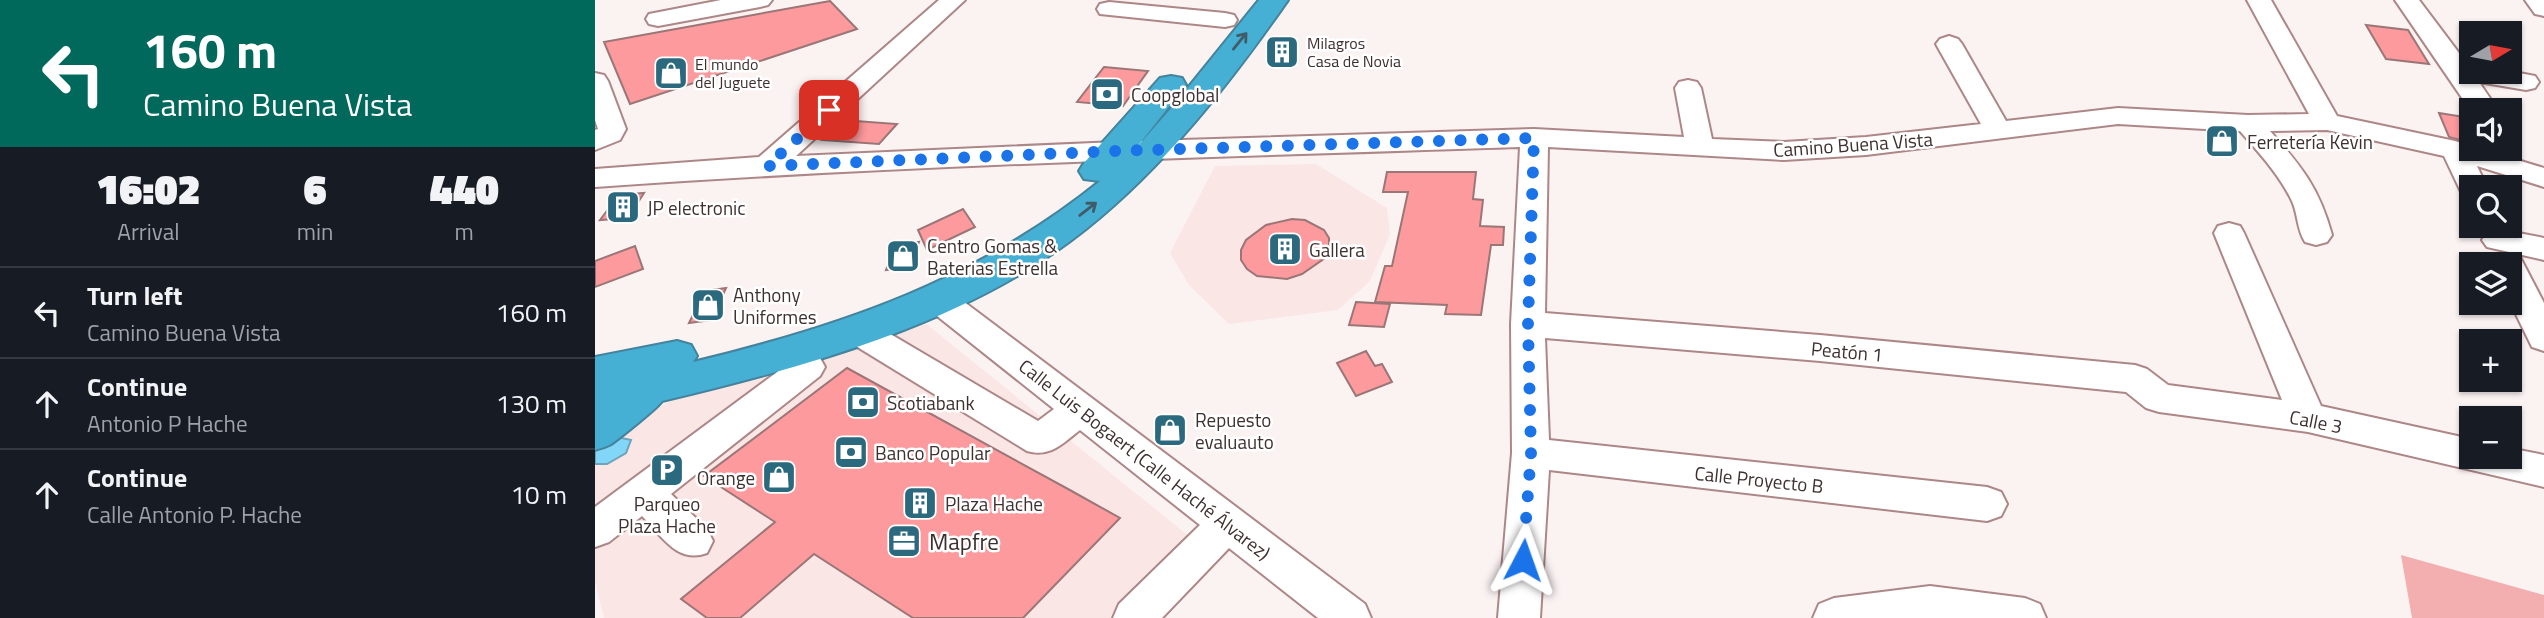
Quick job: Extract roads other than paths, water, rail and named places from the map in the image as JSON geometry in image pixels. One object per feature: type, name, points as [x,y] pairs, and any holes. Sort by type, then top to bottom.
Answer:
[{"type":"highway","points":[[595,372],[661,373],[793,352],[939,300],[994,272],[1041,244],[1089,208],[1153,150],[1274,0]]},
{"type":"highway","points":[[595,401],[712,349],[852,309],[926,277],[1022,228],[1069,193],[1116,151],[1234,10]]},
{"type":"highway","points":[[595,364],[661,373]]},
{"type":"highway","points":[[595,433],[661,373]]},
{"type":"street","points":[[658,19],[760,0]]},
{"type":"street","points":[[767,166],[953,0]]},
{"type":"street","points":[[2259,0],[2327,122]]},
{"type":"street","points":[[2407,0],[2459,71]]},
{"type":"street","points":[[2537,0],[2544,9]]},
{"type":"street","points":[[1109,9],[1234,10]]},
{"type":"street","points":[[1949,44],[1999,132]]},
{"type":"street","points":[[595,81],[612,129],[610,134],[595,141]]},
{"type":"street","points":[[2522,81],[2526,82]]},
{"type":"street","points":[[1688,88],[1699,144]]},
{"type":"street","name":"Camino Buena Vista","points":[[595,178],[767,166],[1116,151],[1534,138],[1784,150],[1866,146],[2118,116],[2248,123],[2327,122],[2525,166]]},
{"type":"street","points":[[2248,123],[2287,168],[2308,203],[2316,235]]},
{"type":"street","points":[[1527,617],[1531,453],[1528,324],[1534,138]]},
{"type":"street","points":[[2455,150],[2466,175]]},
{"type":"street","points":[[2229,233],[2308,418]]},
{"type":"street","points":[[2544,249],[2502,249],[2544,338]]},
{"type":"street","name":"Calle Luis Bogaert (Calle Haché Álvarez)","points":[[939,300],[1228,523],[1335,613]]},
{"type":"street","name":"Peatón 1","points":[[1528,324],[1834,350],[2135,380],[2159,398]]},
{"type":"street","points":[[858,331],[1040,440],[1081,409]]},
{"type":"street","points":[[595,530],[808,367]]},
{"type":"street","name":"Calle 3","points":[[2159,398],[2308,418],[2459,451]]},
{"type":"street","name":"Calle Proyecto B","points":[[1531,453],[1986,505]]},
{"type":"street","points":[[2522,466],[2544,471]]},
{"type":"street","points":[[644,493],[693,541]]},
{"type":"street","points":[[1134,618],[1228,523]]},
{"type":"street","points":[[1833,618],[1930,605],[2025,618]]},
{"type":"water","points":[[617,437],[631,440],[626,453],[607,464],[595,464],[595,450]]},
{"type":"place","name":"Milagros Casa de Novia","points":[[1282,52]]},
{"type":"place","name":"El mundo del Juguete","points":[[671,73]]},
{"type":"place","name":"Coopglobal","points":[[1107,94]]},
{"type":"place","name":"Ferretería Kevin","points":[[2222,141]]},
{"type":"place","name":"JP electronic","points":[[623,207]]},
{"type":"place","name":"Gallera","points":[[1285,249]]},
{"type":"place","name":"Centro Gomas & Baterias Estrella","points":[[903,256]]},
{"type":"place","name":"Anthony Uniformes","points":[[708,305]]},
{"type":"place","name":"Scotiabank","points":[[863,402]]},
{"type":"place","name":"Repuesto evaluauto","points":[[1170,430]]},
{"type":"place","name":"Banco Popular","points":[[851,452]]},
{"type":"place","name":"Parqueo Plaza Hache","points":[[667,470]]},
{"type":"place","name":"Orange","points":[[779,477]]},
{"type":"place","name":"Plaza Hache","points":[[920,503]]},
{"type":"place","name":"Mapfre","points":[[904,541]]}]
